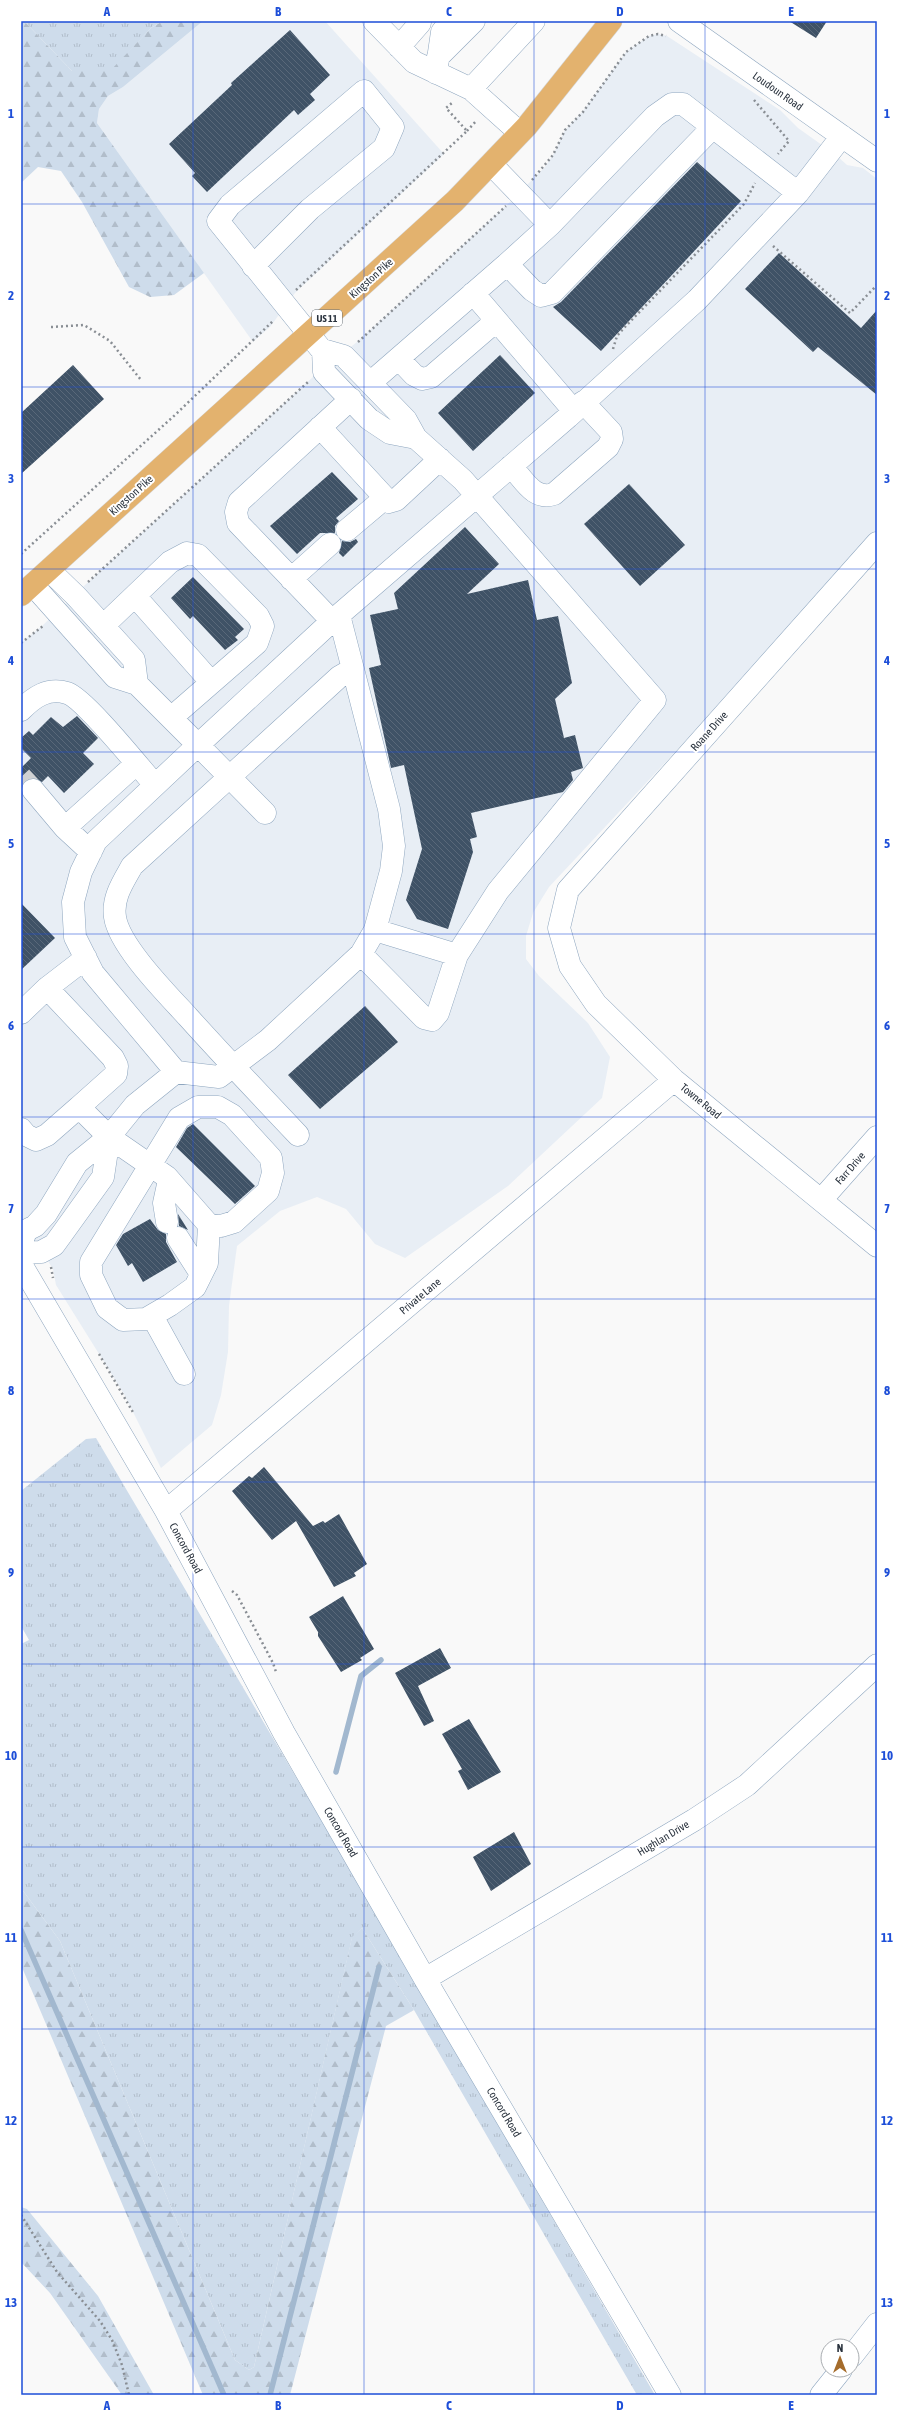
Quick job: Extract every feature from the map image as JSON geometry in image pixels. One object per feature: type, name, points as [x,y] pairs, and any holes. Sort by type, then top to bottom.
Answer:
[{"type":"main road","name":"Kingston Pike","points":[[27,590],[316,342],[520,133],[611,21]]},
{"type":"street","points":[[437,65],[442,32],[451,21]]},
{"type":"street","points":[[437,65],[474,21]]},
{"type":"street","points":[[471,89],[534,21]]},
{"type":"street","points":[[381,24],[399,47],[414,62],[437,65],[471,89],[520,133]]},
{"type":"street","points":[[399,47],[420,24]]},
{"type":"street","name":"Loudoun Road","points":[[673,28],[842,136],[877,161]]},
{"type":"street","points":[[253,266],[310,209],[384,148],[393,127],[364,91],[230,205],[218,221],[253,266],[316,342],[344,356],[406,420],[416,438],[464,480],[655,700],[498,891],[457,955],[438,1012],[432,1020],[424,1018],[361,954]]},
{"type":"street","points":[[370,383],[550,225],[655,116],[672,104],[683,104],[712,128],[798,193]]},
{"type":"street","points":[[507,264],[532,290],[541,296],[552,293],[712,128]]},
{"type":"street","points":[[351,400],[238,502],[236,512],[238,523],[291,579],[336,618],[353,669],[389,810],[394,846],[391,871],[375,930],[361,954],[268,1040],[219,1077],[176,1072],[92,973],[75,937],[73,902],[81,872],[96,841],[336,618],[477,496],[697,300],[798,193],[842,136]]},
{"type":"street","points":[[491,164],[550,225]]},
{"type":"street","points":[[473,293],[496,321],[578,407],[611,432],[612,439],[608,447],[554,494],[545,497],[538,496],[511,466]]},
{"type":"street","points":[[399,359],[422,379],[431,377],[496,321]]},
{"type":"street","points":[[316,342],[324,372],[369,419],[390,434],[416,438]]},
{"type":"street","points":[[320,427],[389,502],[396,500],[440,459]]},
{"type":"street","points":[[347,530],[385,498]]},
{"type":"street","name":"Roane Drive","points":[[559,928],[568,890],[877,543]]},
{"type":"street","points":[[291,579],[330,544]]},
{"type":"street","points":[[103,626],[170,562],[187,554],[198,555],[258,616],[263,626],[257,643],[171,718]]},
{"type":"street","points":[[49,570],[134,660],[137,684]]},
{"type":"street","points":[[27,590],[57,611],[115,677],[137,684],[264,813]]},
{"type":"street","points":[[135,596],[211,682]]},
{"type":"street","points":[[257,643],[278,671]]},
{"type":"street","points":[[298,1135],[232,1067],[159,985],[125,941],[115,917],[116,895],[132,866],[339,677],[353,669]]},
{"type":"street","points":[[21,710],[32,699],[50,691],[68,693],[84,705],[155,785]]},
{"type":"street","points":[[65,828],[136,764]]},
{"type":"street","points":[[33,790],[65,828],[91,852]]},
{"type":"street","name":"Towne Road","points":[[559,928],[570,966],[596,1004],[674,1080],[822,1199],[877,1246]]},
{"type":"street","points":[[375,930],[457,955]]},
{"type":"street","points":[[21,1012],[47,988],[86,958]]},
{"type":"street","points":[[21,1129],[26,1135],[36,1140],[47,1136],[116,1074],[117,1066],[114,1058],[47,988]]},
{"type":"street","points":[[21,1242],[27,1230],[35,1226],[46,1214],[77,1163],[109,1137],[135,1105],[176,1072]]},
{"type":"street","name":"Private Lane","points":[[166,1512],[674,1080]]},
{"type":"street","points":[[79,1107],[109,1137],[151,1166],[168,1180],[209,1225],[220,1226],[234,1222],[268,1191],[273,1173],[271,1158],[232,1115],[218,1107],[198,1106],[179,1118],[151,1166],[91,1262],[91,1275],[107,1308],[123,1320],[146,1319],[195,1286],[207,1263],[209,1225]]},
{"type":"street","points":[[21,1253],[41,1252],[54,1245],[103,1177],[109,1137]]},
{"type":"street","name":"Farr Drive","points":[[822,1199],[877,1137]]},
{"type":"street","points":[[168,1180],[164,1204],[172,1230],[201,1274]]},
{"type":"street","name":"Concord Road","points":[[21,1264],[166,1512],[284,1733],[426,1979],[670,2395]]},
{"type":"street","points":[[152,1316],[184,1374]]},
{"type":"street","name":"Hughlan Drive","points":[[426,1979],[694,1820],[747,1785],[877,1666]]},
{"type":"street","points":[[860,2346],[877,2324]]},
{"type":"street","points":[[821,2395],[835,2378]]},
{"type":"path","points":[[344,356],[519,193],[544,167],[557,149],[566,130],[583,112],[626,52],[649,36],[673,28]]},
{"type":"path","points":[[467,131],[446,108],[471,89]]},
{"type":"path","points":[[613,350],[617,336],[623,328],[744,204],[750,188],[789,140],[752,98]]},
{"type":"path","points":[[21,554],[270,326],[296,290],[477,120]]},
{"type":"path","points":[[770,243],[850,313],[877,285]]},
{"type":"path","points":[[51,327],[84,325],[110,341],[141,380]]},
{"type":"path","points":[[74,596],[313,377],[324,372]]},
{"type":"path","points":[[21,642],[57,611]]},
{"type":"path","points":[[21,2215],[57,2272],[100,2321],[112,2340],[122,2365],[129,2395]]},
{"type":"shaded area","points":[[203,21],[325,21],[444,154],[295,293],[270,327],[253,342],[97,123],[99,109],[108,96],[123,87]]},
{"type":"shaded area","points":[[658,34],[667,36],[780,110],[798,128],[836,155],[847,165],[863,168],[877,179],[877,529],[690,736],[549,887],[533,913],[526,936],[526,959],[539,976],[588,1023],[610,1057],[602,1098],[508,1186],[405,1258],[375,1244],[346,1209],[317,1197],[280,1211],[237,1246],[229,1306],[228,1352],[221,1395],[212,1425],[161,1468],[124,1394],[56,1285],[53,1269],[21,1219],[21,643],[42,626],[313,377],[357,342],[511,201],[545,167],[553,155],[565,130],[583,111],[626,52],[649,36]]},
{"type":"green space","points":[[21,21],[24,21],[72,71],[110,71],[151,28],[163,21],[203,21],[123,87],[108,96],[99,109],[97,123],[204,273],[174,295],[150,297],[129,287],[82,202],[61,171],[38,167],[21,183]]},
{"type":"green space","points":[[24,21],[163,21],[151,28],[111,71],[72,71]]},
{"type":"green space","points":[[96,1438],[343,1857],[655,2395],[637,2395],[414,2010],[362,1928],[352,1938],[254,2367],[249,2370],[235,2360],[60,1941],[21,1888],[21,1644],[29,1640],[21,1626],[21,1491],[86,1439]]},
{"type":"green space","points":[[21,1888],[60,1941],[235,2360],[249,2370],[254,2367],[352,1937],[362,1928],[414,2010],[386,2026],[290,2395],[203,2395],[21,1965]]},
{"type":"green space","points":[[21,2207],[27,2209],[98,2296],[154,2395],[122,2395],[50,2293],[21,2262]]},
{"type":"building","points":[[789,21],[827,21],[816,38]]},
{"type":"building","points":[[290,30],[330,75],[310,94],[315,100],[298,115],[294,110],[207,192],[192,176],[195,173],[169,144],[232,85],[231,83]]},
{"type":"building","points":[[697,162],[741,201],[601,351],[553,307],[561,302]]},
{"type":"building","points":[[779,253],[861,328],[877,310],[877,395],[818,347],[813,352],[745,289]]},
{"type":"building","points":[[500,355],[535,393],[473,451],[438,413]]},
{"type":"building","points":[[73,365],[104,399],[21,474],[21,413]]},
{"type":"building","points":[[332,472],[358,499],[336,518],[339,521],[335,526],[335,533],[320,533],[297,554],[270,526]]},
{"type":"building","points":[[629,484],[685,545],[640,586],[584,524]]},
{"type":"building","points":[[465,527],[499,564],[467,594],[528,580],[537,620],[558,616],[572,683],[555,699],[564,738],[575,735],[583,768],[571,772],[573,780],[563,792],[471,813],[477,837],[470,839],[473,852],[448,929],[417,919],[406,900],[422,849],[404,765],[391,768],[369,668],[381,665],[370,615],[398,609],[394,593]]},
{"type":"building","points":[[356,539],[358,542],[343,557],[339,553],[342,541],[350,542]]},
{"type":"building","points":[[193,577],[244,629],[235,637],[238,640],[225,650],[193,616],[190,619],[171,598]]},
{"type":"building","points":[[77,716],[98,738],[83,753],[94,764],[64,793],[48,776],[42,782],[31,778],[23,783],[21,768],[31,758],[21,748],[21,738],[29,731],[33,735],[51,717],[63,727]]},
{"type":"building","points":[[21,903],[55,938],[21,970]]},
{"type":"building","points":[[365,1006],[398,1042],[320,1109],[288,1075]]},
{"type":"building","points":[[193,1124],[255,1186],[235,1204],[176,1147],[187,1128]]},
{"type":"building","points":[[178,1214],[188,1230],[179,1226]]},
{"type":"building","points":[[150,1219],[158,1230],[166,1234],[166,1242],[177,1262],[143,1282],[132,1263],[128,1266],[116,1245],[123,1234]]},
{"type":"building","points":[[264,1467],[313,1526],[323,1521],[325,1523],[339,1514],[367,1564],[354,1573],[356,1576],[334,1587],[296,1521],[272,1540],[232,1491],[249,1476],[252,1478]]},
{"type":"building","points":[[343,1596],[374,1649],[360,1658],[362,1660],[341,1672],[318,1636],[318,1632],[309,1617]]},
{"type":"building","points":[[440,1648],[451,1668],[418,1686],[434,1721],[424,1726],[395,1673]]},
{"type":"building","points":[[469,1719],[501,1772],[468,1790],[458,1771],[462,1769],[442,1734]]},
{"type":"building","points":[[514,1832],[531,1864],[491,1891],[473,1857]]},
{"type":"waterway","points":[[336,1772],[361,1676],[381,1660]]},
{"type":"waterway","points":[[21,1930],[224,2395]]},
{"type":"waterway","points":[[270,2395],[379,1967]]},
{"type":"tunnel","points":[[21,777],[33,790]]}]
